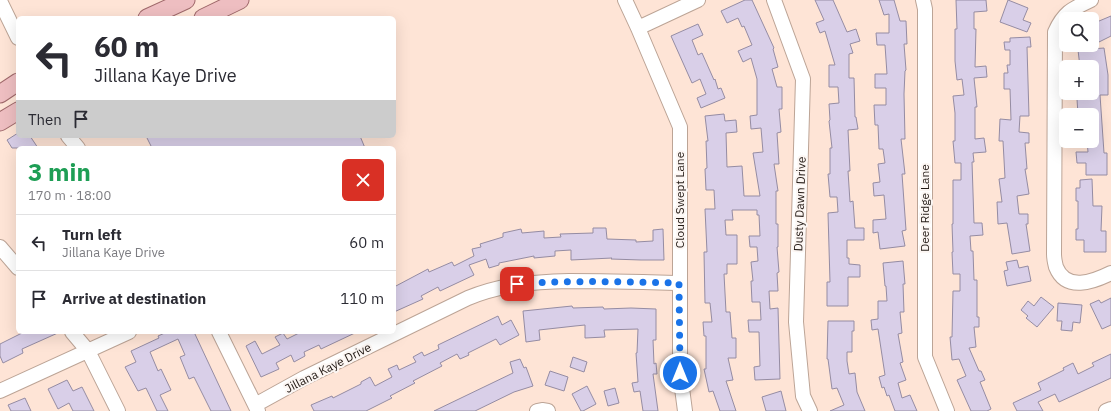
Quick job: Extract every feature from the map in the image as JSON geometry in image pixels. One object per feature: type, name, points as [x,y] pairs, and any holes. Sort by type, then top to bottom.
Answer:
[{"type":"main road","points":[[151,16],[186,0]]},
{"type":"main road","points":[[207,16],[240,0]]},
{"type":"main road","points":[[0,94],[16,83]]},
{"type":"main road","points":[[0,122],[16,112]]},
{"type":"street","name":"Cloud Swept Lane","points":[[625,0],[680,127],[680,373],[685,411]]},
{"type":"street","points":[[638,28],[698,0]]},
{"type":"street","name":"Dusty Dawn Drive","points":[[774,0],[804,79],[796,322],[803,396],[810,411]]},
{"type":"street","name":"Deer Ridge Lane","points":[[923,0],[926,9],[924,357],[947,411]]},
{"type":"street","points":[[1091,0],[1067,13],[1056,32],[1054,254],[1056,267],[1063,278],[1072,282],[1089,282],[1111,273]]},
{"type":"street","points":[[0,1],[16,34]]},
{"type":"street","points":[[70,138],[76,146]]},
{"type":"street","points":[[0,247],[16,266]]},
{"type":"street","name":"Jillana Kaye Drive","points":[[396,333],[468,298],[492,289],[517,284],[596,281],[679,283]]},
{"type":"street","points":[[74,334],[88,351],[118,411]]},
{"type":"street","points":[[0,391],[125,334]]},
{"type":"street","points":[[220,334],[256,408]]},
{"type":"street","name":"Jillana Kaye Drive","points":[[256,408],[311,375],[395,334]]},
{"type":"street","points":[[1106,411],[1111,409]]},
{"type":"street","points":[[538,411],[548,411]]},
{"type":"building","points":[[745,0],[752,0],[774,48],[778,67],[772,69],[777,87],[782,87],[782,109],[779,109],[781,132],[777,133],[779,164],[774,164],[778,191],[776,191],[776,224],[778,224],[778,291],[769,291],[770,309],[778,308],[780,379],[755,380],[754,367],[760,366],[759,332],[749,332],[748,320],[761,320],[760,302],[752,302],[751,281],[753,281],[751,262],[758,261],[757,247],[750,247],[749,236],[760,236],[759,215],[757,215],[757,210],[732,210],[733,220],[725,220],[726,235],[737,235],[737,264],[727,264],[727,274],[724,274],[726,312],[730,312],[732,338],[736,338],[736,358],[728,358],[733,380],[726,381],[736,411],[720,411],[713,391],[709,392],[704,369],[706,369],[706,336],[704,336],[703,322],[712,322],[710,303],[705,303],[704,252],[707,252],[705,209],[715,209],[714,190],[706,190],[706,141],[708,141],[705,116],[724,114],[725,121],[736,120],[737,132],[726,133],[727,167],[742,166],[744,196],[760,196],[753,153],[763,152],[761,128],[751,129],[750,116],[757,115],[757,79],[751,58],[743,62],[738,51],[752,45],[744,26],[742,27],[738,18],[727,23],[721,11]]},
{"type":"building","points":[[815,0],[833,0],[847,32],[856,29],[860,41],[850,44],[853,53],[849,54],[849,78],[854,78],[855,117],[858,129],[848,130],[850,171],[848,171],[850,202],[853,201],[855,228],[864,228],[864,240],[847,240],[847,258],[849,258],[849,264],[860,265],[860,277],[848,277],[848,306],[827,306],[827,282],[830,282],[828,213],[838,212],[837,197],[830,197],[828,174],[830,174],[830,148],[832,148],[829,104],[839,103],[838,87],[829,87],[829,65],[835,65],[825,31],[820,33],[816,23],[824,20]]},
{"type":"building","points":[[879,0],[894,0],[900,21],[906,21],[907,44],[904,44],[906,70],[904,94],[905,139],[901,139],[905,174],[902,174],[906,230],[902,231],[905,246],[880,249],[878,232],[873,233],[873,220],[886,219],[884,195],[874,196],[873,183],[880,182],[878,164],[885,163],[883,149],[879,149],[878,125],[875,125],[874,105],[886,105],[886,88],[875,88],[875,74],[887,74],[885,45],[877,45],[876,33],[889,33],[889,14],[884,15]]},
{"type":"building","points":[[956,0],[986,0],[987,11],[974,12],[974,29],[976,29],[975,67],[986,66],[987,77],[974,78],[977,107],[975,107],[975,139],[984,138],[986,152],[973,153],[974,162],[972,162],[974,223],[982,223],[983,235],[970,236],[971,251],[973,251],[974,280],[977,280],[977,317],[979,317],[979,327],[974,327],[976,347],[969,348],[979,371],[981,371],[985,380],[980,382],[991,409],[987,411],[971,411],[957,380],[966,376],[959,359],[952,360],[950,337],[952,337],[953,291],[960,291],[960,274],[953,274],[952,252],[953,180],[961,180],[961,163],[955,163],[953,141],[955,141],[955,113],[953,96],[964,95],[962,79],[957,80],[955,61],[955,29],[957,29]]},
{"type":"building","points":[[1008,0],[1028,8],[1023,20],[1031,23],[1027,32],[1000,22]]},
{"type":"building","points":[[1111,16],[1111,36],[1099,42],[1099,21]]},
{"type":"building","points":[[698,24],[703,35],[692,40],[698,55],[702,53],[714,80],[715,79],[718,89],[721,88],[725,98],[701,108],[697,98],[706,94],[700,79],[692,83],[671,36]]},
{"type":"building","points":[[1030,37],[1031,47],[1027,47],[1029,116],[1020,116],[1019,132],[1029,133],[1029,143],[1025,143],[1027,169],[1025,169],[1029,194],[1017,196],[1019,214],[1028,214],[1028,224],[1026,224],[1030,251],[1012,254],[1007,223],[998,224],[997,202],[1002,202],[999,179],[1005,178],[1003,141],[999,141],[1000,119],[1011,120],[1010,89],[1004,89],[1004,73],[1008,73],[1007,65],[1010,65],[1010,50],[1005,50],[1004,42],[1010,42],[1010,38]]},
{"type":"building","points":[[1099,48],[1104,48],[1108,75],[1108,95],[1100,95],[1104,153],[1107,153],[1107,175],[1086,175],[1086,163],[1077,163],[1076,152],[1088,152],[1088,148],[1099,148],[1099,108],[1078,108],[1077,100],[1099,100],[1099,60],[1079,60],[1078,52],[1099,52]]},
{"type":"building","points":[[16,134],[16,138],[31,138],[37,146],[16,146],[16,148],[12,148],[7,140]]},
{"type":"building","points":[[147,138],[361,138],[364,146],[151,146]]},
{"type":"building","points":[[1092,179],[1093,206],[1102,206],[1101,231],[1106,231],[1106,252],[1084,252],[1084,240],[1076,240],[1076,229],[1078,229],[1078,201],[1076,201],[1076,188],[1080,188],[1080,180]]},
{"type":"building","points":[[593,228],[606,228],[607,239],[636,240],[636,242],[653,241],[653,230],[663,229],[664,260],[611,259],[612,258],[571,260],[571,250],[555,251],[555,256],[534,258],[534,256],[499,263],[499,265],[489,268],[486,259],[469,265],[474,275],[440,291],[438,287],[421,296],[423,299],[396,311],[396,286],[428,269],[429,272],[452,262],[454,266],[474,256],[472,249],[481,247],[480,244],[503,237],[503,233],[521,229],[522,233],[544,231],[544,238],[561,237],[560,234],[593,233]]},
{"type":"building","points":[[1017,260],[1019,268],[1028,266],[1031,281],[1007,286],[1004,271],[1008,270],[1006,262]]},
{"type":"building","points":[[903,261],[905,284],[903,284],[904,312],[900,312],[902,333],[898,334],[903,362],[900,363],[906,380],[898,383],[902,398],[910,395],[917,411],[895,411],[889,395],[887,396],[884,387],[882,388],[879,377],[885,375],[878,329],[872,330],[871,320],[878,319],[878,301],[887,301],[883,263]]},
{"type":"building","points":[[1041,297],[1054,307],[1037,327],[1026,318],[1028,316],[1021,310],[1028,301],[1034,306]]},
{"type":"building","points":[[1111,298],[1111,325],[1102,329],[1090,304],[1099,300],[1101,303]]},
{"type":"building","points":[[1058,303],[1082,305],[1080,323],[1073,322],[1072,331],[1061,330],[1062,321],[1057,321]]},
{"type":"building","points":[[572,306],[573,308],[603,307],[604,309],[656,309],[656,340],[653,340],[654,364],[656,363],[657,374],[653,374],[658,411],[643,411],[640,391],[634,392],[632,383],[638,382],[636,353],[638,329],[604,330],[605,337],[585,338],[585,325],[539,330],[540,340],[526,342],[523,311]]},
{"type":"building","points":[[498,316],[502,325],[511,320],[519,335],[500,345],[496,339],[468,353],[469,355],[460,359],[457,354],[440,363],[442,366],[413,381],[415,383],[390,396],[392,398],[366,411],[314,411],[311,405],[332,396],[333,398],[361,384],[361,382],[370,377],[375,386],[392,377],[388,369],[397,365],[399,370],[416,362],[413,357],[422,352],[424,356],[439,349],[438,345]]},
{"type":"building","points":[[828,321],[854,321],[854,331],[852,331],[852,352],[847,352],[847,361],[849,374],[855,373],[857,392],[865,411],[830,411],[844,405],[837,388],[832,389],[827,359]]},
{"type":"building","points":[[20,334],[56,334],[22,349],[23,353],[3,363],[0,356],[0,344]]},
{"type":"building","points":[[162,334],[195,334],[231,411],[211,411],[194,377],[189,379],[180,357],[185,355],[178,339],[150,352],[158,371],[161,369],[171,390],[160,395],[168,411],[157,411],[146,388],[138,391],[125,367],[136,362],[131,351],[159,338],[158,336]]},
{"type":"building","points":[[284,334],[287,339],[297,334],[353,334],[321,349],[319,345],[304,352],[305,356],[294,362],[291,355],[276,363],[279,369],[261,377],[246,346],[255,341],[262,354],[280,345],[275,337]]},
{"type":"building","points":[[1111,354],[1111,378],[1059,402],[1055,394],[1038,402],[1043,411],[1017,411],[1013,403],[1041,390],[1038,383],[1064,370],[1063,368],[1073,363],[1078,374],[1094,366],[1092,363]]},
{"type":"building","points":[[573,357],[587,362],[584,372],[570,367]]},
{"type":"building","points":[[520,359],[524,368],[526,367],[533,386],[514,392],[475,411],[434,411],[513,373],[510,362]]},
{"type":"building","points":[[550,371],[568,377],[564,391],[545,385]]},
{"type":"building","points":[[67,380],[73,391],[82,387],[94,411],[73,411],[69,403],[58,409],[48,389]]},
{"type":"building","points":[[587,386],[596,404],[581,411],[572,394]]},
{"type":"building","points":[[615,388],[619,403],[608,406],[604,391]]},
{"type":"building","points":[[781,391],[786,411],[766,411],[762,397]]},
{"type":"building","points":[[25,398],[31,411],[11,411],[8,405]]},
{"type":"route","points":[[517,284],[596,281],[679,283],[680,373]]}]
